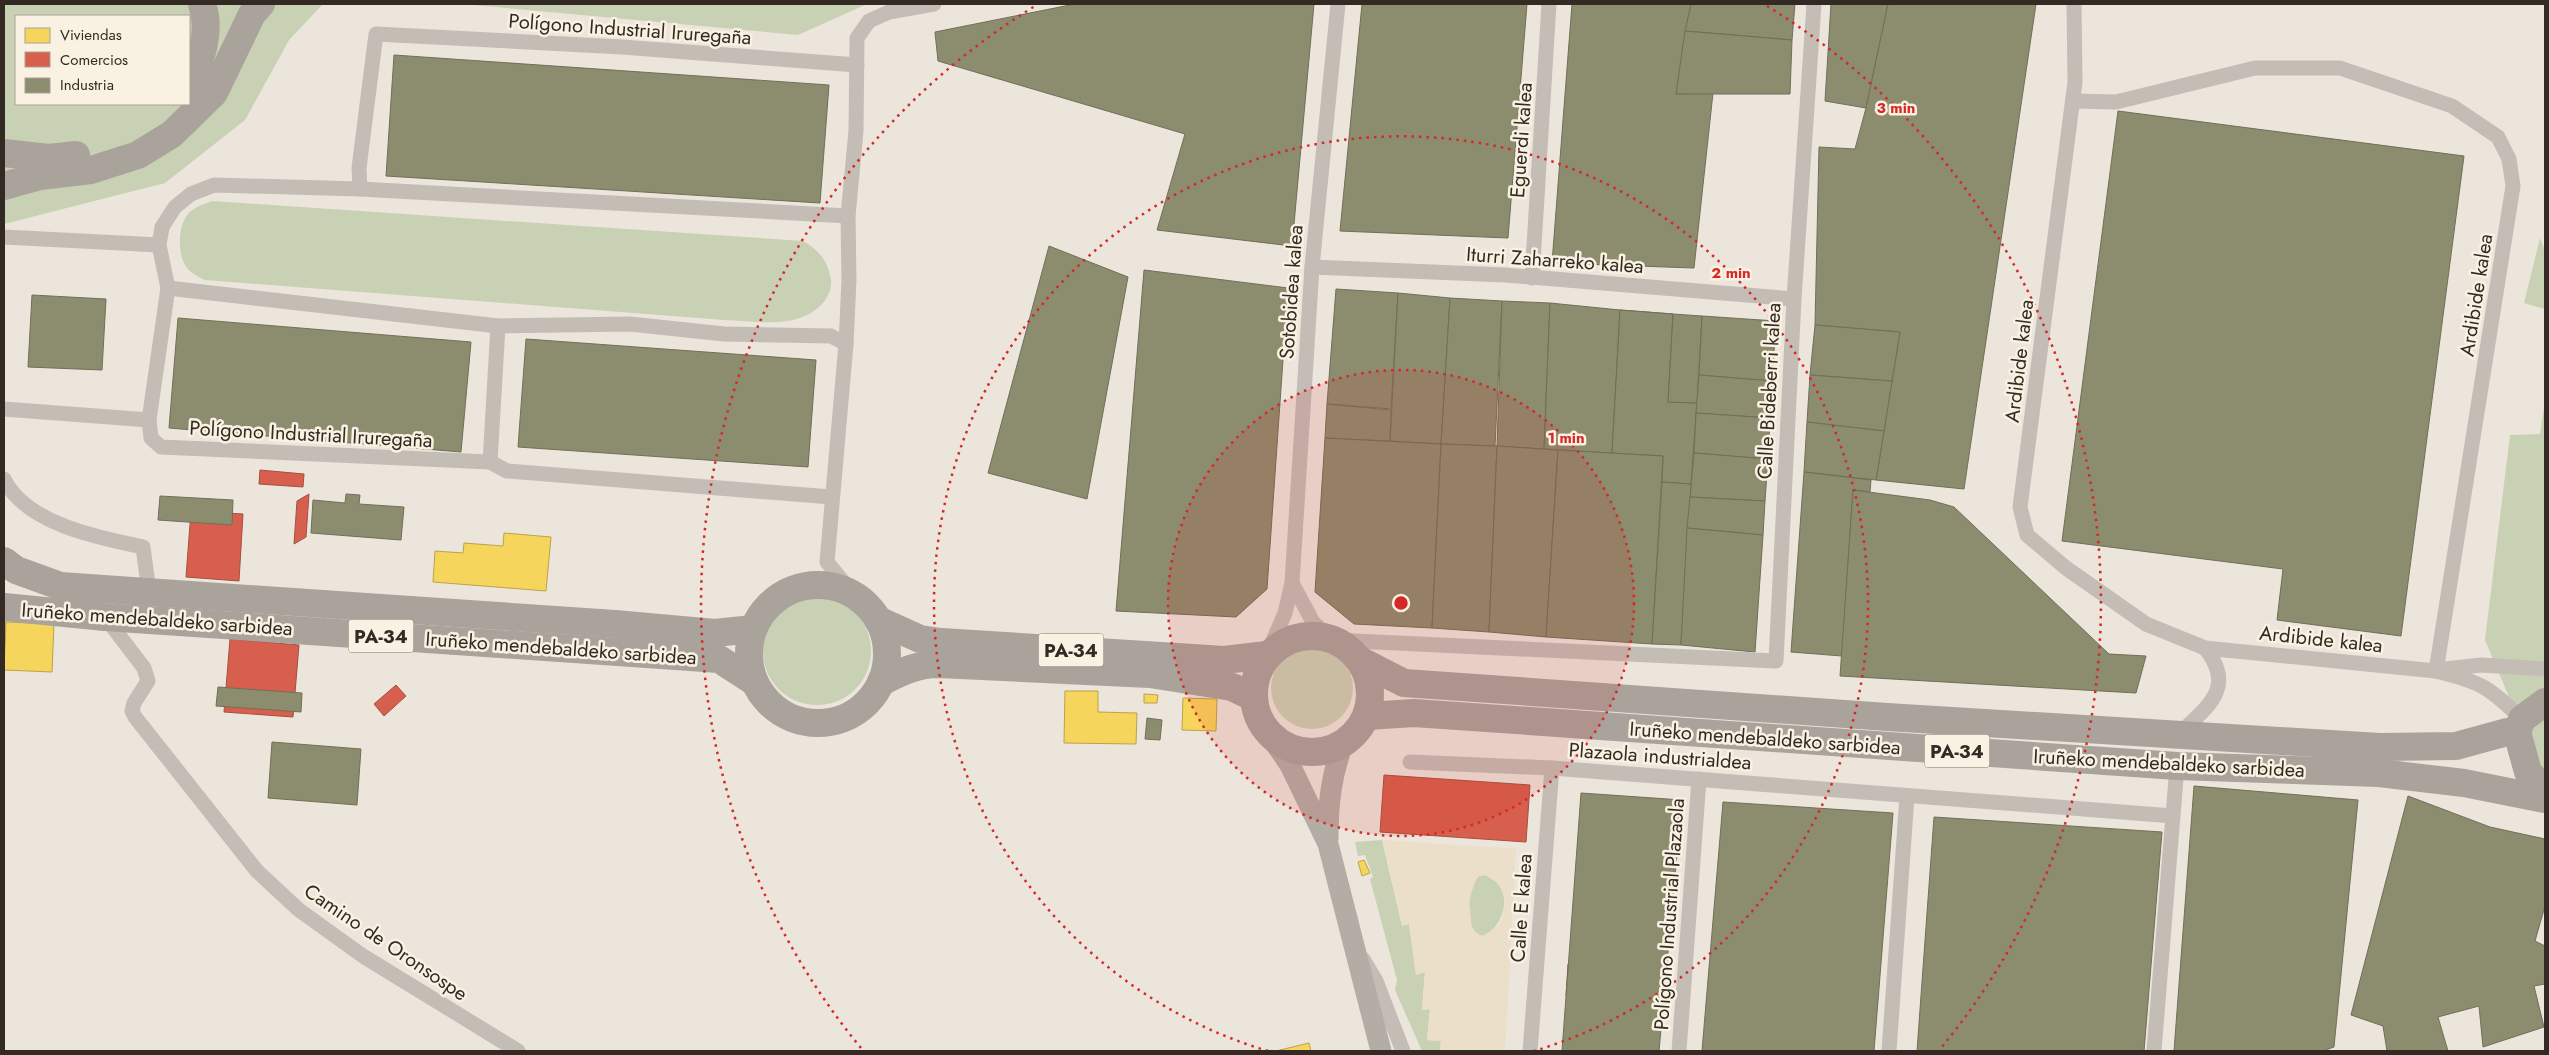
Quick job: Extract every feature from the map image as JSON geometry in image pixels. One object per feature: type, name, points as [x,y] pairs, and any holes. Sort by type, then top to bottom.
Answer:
[{"type":"highway","points":[[190,85],[202,55],[206,16],[202,4]]},
{"type":"highway","points":[[4,186],[40,176],[101,167],[138,155],[172,134],[214,94],[252,14],[261,4]]},
{"type":"highway","points":[[4,153],[49,158],[103,151],[156,127],[175,105]]},
{"type":"highway","name":"Iruñeko mendebaldeko sarbidea","points":[[4,561],[16,570],[60,586],[614,624],[715,634],[753,629]]},
{"type":"highway","name":"PA-34","points":[[825,585],[853,594],[868,605],[878,620],[885,635],[888,650],[886,667],[874,696],[850,716],[820,724],[805,723],[790,718],[768,703],[753,681],[748,655],[753,629],[769,604],[795,588],[825,585]]},
{"type":"highway","name":"Iruñeko mendebaldeko sarbidea","points":[[4,607],[105,617],[719,659],[753,681]]},
{"type":"highway","name":"PA-34","points":[[878,620],[920,639],[942,642],[1224,660],[1267,654],[1292,639],[1307,636],[1332,639],[1350,650],[1361,661]]},
{"type":"highway","points":[[1267,654],[1256,678],[1253,697],[1259,720],[1271,736],[1296,751],[1320,752],[1343,744],[1357,732],[1367,716],[1370,702],[1370,687],[1367,673],[1361,661]]},
{"type":"highway","name":"Iruñeko mendebaldeko sarbidea","points":[[1361,661],[1404,683],[1877,717],[2380,747],[2456,746],[2507,732],[2519,726],[2545,702]]},
{"type":"highway","name":"PA-34","points":[[881,682],[907,669],[924,664],[939,664],[1150,674],[1232,686],[1253,697]]},
{"type":"highway","name":"Iruñeko mendebaldeko sarbidea","points":[[1367,716],[1414,713],[2177,766],[2379,773],[2464,783],[2545,799]]},
{"type":"highway","points":[[2519,726],[2528,772],[2545,790]]},
{"type":"street","points":[[853,594],[827,562],[831,497],[846,344],[849,280],[848,216],[856,131],[857,38],[869,21],[889,12],[934,4]]},
{"type":"street","name":"Sotobidea kalea","points":[[1267,654],[1285,613],[1292,583],[1312,268],[1338,4]]},
{"type":"street","name":"Eguerdi kalea","points":[[1532,278],[1549,4]]},
{"type":"street","name":"Calle Bideberri kalea","points":[[1332,639],[1776,661],[1794,300],[1814,4]]},
{"type":"street","name":"Ardibide kalea","points":[[2073,101],[2116,102],[2255,68],[2340,68],[2452,106],[2498,137],[2509,159],[2513,186],[2436,670],[2205,648],[2146,624],[2066,568],[2027,534],[2020,508],[2073,101],[2075,82],[2074,4]]},
{"type":"street","name":"Polígono Industrial Iruregaña","points":[[360,189],[359,168],[376,34],[622,47],[857,65]]},
{"type":"street","name":"Polígono Industrial Iruregaña","points":[[831,497],[508,471],[490,462],[161,447],[151,438],[149,420],[168,288],[159,245],[162,227],[175,207],[192,194],[214,185],[360,189],[848,216]]},
{"type":"street","points":[[4,237],[159,245]]},
{"type":"street","name":"Iturri Zaharreko kalea","points":[[1312,268],[1532,278],[1794,300]]},
{"type":"street","points":[[168,288],[498,326],[630,324],[724,334],[831,336],[846,344]]},
{"type":"street","points":[[490,462],[498,326]]},
{"type":"street","points":[[4,410],[149,420]]},
{"type":"street","points":[[4,479],[8,487],[29,506],[60,526],[102,539],[144,547],[149,592]]},
{"type":"street","points":[[1292,583],[1313,622],[1332,639]]},
{"type":"street","name":"Camino de Oronsospe","points":[[105,617],[144,668],[148,681],[132,711],[240,850],[286,898],[363,956],[518,1051]]},
{"type":"street","points":[[2178,735],[2211,705],[2219,688],[2215,661],[2205,648]]},
{"type":"street","points":[[2436,670],[2481,665],[2545,669]]},
{"type":"street","points":[[2436,670],[2472,680],[2490,689],[2519,726]]},
{"type":"street","points":[[1271,736],[1290,765],[1328,844],[1356,947],[1381,1051]]},
{"type":"street","points":[[1328,844],[1328,800],[1333,772],[1343,744]]},
{"type":"street","name":"Plazaola industrialdea","points":[[1410,762],[1552,768],[1908,796]]},
{"type":"street","points":[[2154,1051],[2177,766]]},
{"type":"street","name":"Calle E kalea","points":[[1530,1051],[1552,768]]},
{"type":"street","name":"Polígono Industrial Plazaola","points":[[1679,1051],[1699,779]]},
{"type":"street","points":[[1889,1051],[1908,796],[2173,816]]},
{"type":"street","points":[[1356,947],[1376,981],[1403,1051]]},
{"type":"green space","points":[[4,4],[323,4],[289,40],[245,120],[165,183],[4,224]]},
{"type":"green space","points":[[463,4],[867,4],[798,35]]},
{"type":"green space","points":[[212,201],[803,241],[814,248],[822,257],[830,273],[831,286],[824,302],[801,318],[789,321],[763,322],[205,280],[190,271],[184,263],[180,250],[180,234],[189,213],[198,206]]},
{"type":"green space","points":[[2540,238],[2545,251],[2545,309],[2524,303]]},
{"type":"green space","points":[[2545,401],[2545,782],[2485,640],[2510,435],[2540,434]]},
{"type":"green space","points":[[817,597],[838,601],[855,613],[867,630],[871,651],[867,672],[855,689],[838,701],[817,705],[796,701],[779,689],[767,672],[763,651],[767,630],[779,613],[796,601]]},
{"type":"green space","points":[[1312,647],[1328,650],[1341,659],[1350,672],[1353,688],[1350,704],[1341,717],[1328,726],[1312,729],[1296,726],[1283,717],[1274,704],[1271,688],[1274,672],[1283,659],[1296,650]]},
{"type":"green space","points":[[1382,840],[1402,926],[1409,924],[1416,974],[1425,972],[1422,1010],[1430,1009],[1427,1040],[1441,1041],[1440,1051],[1422,1051],[1395,990],[1397,980],[1370,879],[1373,877],[1365,855],[1358,856],[1355,842]]},
{"type":"green space","points":[[1486,875],[1495,880],[1501,887],[1504,905],[1498,923],[1483,936],[1476,933],[1472,927],[1469,909],[1474,882],[1478,876]]},
{"type":"shaded area","points":[[1382,840],[1516,849],[1505,1051],[1440,1051],[1441,1041],[1427,1040],[1430,1009],[1422,1010],[1425,972],[1416,975],[1409,924],[1402,926]],"holes":[[[1485,875],[1496,882],[1502,890],[1505,902],[1503,916],[1498,926],[1483,936],[1479,935],[1472,929],[1469,899],[1479,876]]]},
{"type":"building: Viviendas","points":[[504,533],[551,537],[546,591],[433,582],[435,551],[463,553],[464,543],[503,546]]},
{"type":"building: Viviendas","points":[[4,622],[6,622],[4,670]]},
{"type":"building: Viviendas","points":[[6,622],[54,624],[52,672],[4,670]]},
{"type":"building: Viviendas","points":[[1065,691],[1098,691],[1098,712],[1137,713],[1136,744],[1064,743]]},
{"type":"building: Viviendas","points":[[1144,694],[1158,695],[1157,703],[1144,703]]},
{"type":"building: Viviendas","points":[[1183,698],[1217,699],[1216,731],[1182,730]]},
{"type":"building: Viviendas","points":[[1364,860],[1370,873],[1362,876],[1358,862]]},
{"type":"building: Viviendas","points":[[1309,1043],[1311,1051],[1276,1051]]},
{"type":"building: Comercios","points":[[1620,310],[1673,314],[1668,402],[1697,403],[1691,484],[1662,482],[1663,456],[1612,453]]},
{"type":"building: Comercios","points":[[260,470],[304,474],[303,487],[259,484]]},
{"type":"building: Comercios","points":[[309,494],[306,537],[294,544],[297,501]]},
{"type":"building: Comercios","points":[[191,511],[243,514],[239,581],[186,577]]},
{"type":"building: Comercios","points":[[230,639],[299,645],[293,717],[224,712]]},
{"type":"building: Comercios","points":[[396,685],[406,696],[384,716],[374,704]]},
{"type":"building: Comercios","points":[[1384,775],[1530,785],[1526,842],[1380,832]]},
{"type":"building: Comercios","points":[[1568,964],[1606,967],[1604,999],[1566,996]]},
{"type":"building: Industria","points":[[1075,4],[1314,4],[1292,246],[1157,230],[1185,134],[938,61],[935,32]]},
{"type":"building: Industria","points":[[1362,4],[1527,4],[1508,238],[1340,231]]},
{"type":"building: Industria","points":[[1572,4],[1691,4],[1676,94],[1713,93],[1694,268],[1552,263]]},
{"type":"building: Industria","points":[[1691,4],[1795,4],[1792,40],[1685,31]]},
{"type":"building: Industria","points":[[1831,4],[1888,4],[1866,108],[1825,101]]},
{"type":"building: Industria","points":[[1888,4],[2036,4],[1964,489],[1876,480],[1900,332],[1815,325],[1819,147],[1855,149],[1866,108]]},
{"type":"building: Industria","points":[[1685,31],[1792,40],[1790,94],[1676,94]]},
{"type":"building: Industria","points":[[394,55],[829,85],[820,203],[386,176]]},
{"type":"building: Industria","points":[[2118,111],[2464,156],[2401,636],[2277,620],[2283,569],[2062,541]]},
{"type":"building: Industria","points":[[1049,246],[1128,277],[1087,499],[988,473]]},
{"type":"building: Industria","points":[[1144,270],[1288,288],[1267,589],[1236,617],[1116,611]]},
{"type":"building: Industria","points":[[1336,289],[1398,293],[1391,409],[1327,404]]},
{"type":"building: Industria","points":[[1398,293],[1450,298],[1441,444],[1390,441]]},
{"type":"building: Industria","points":[[32,295],[106,299],[102,370],[28,367]]},
{"type":"building: Industria","points":[[1450,298],[1502,301],[1495,446],[1441,444]]},
{"type":"building: Industria","points":[[1502,301],[1550,303],[1544,449],[1497,446]]},
{"type":"building: Industria","points":[[1550,303],[1620,310],[1612,453],[1544,449]]},
{"type":"building: Industria","points":[[1620,310],[1673,314],[1668,402],[1697,403],[1691,484],[1662,482],[1663,456],[1612,453]]},
{"type":"building: Industria","points":[[1673,314],[1702,316],[1697,403],[1668,402]]},
{"type":"building: Industria","points":[[1702,316],[1776,321],[1772,381],[1699,375]]},
{"type":"building: Industria","points":[[178,318],[471,342],[461,452],[169,428]]},
{"type":"building: Industria","points":[[1815,325],[1900,332],[1892,381],[1810,375]]},
{"type":"building: Industria","points":[[526,339],[816,360],[808,467],[518,447]]},
{"type":"building: Industria","points":[[1699,375],[1772,381],[1770,418],[1696,413]]},
{"type":"building: Industria","points":[[1810,375],[1892,381],[1884,431],[1807,422]]},
{"type":"building: Industria","points":[[1327,404],[1391,410],[1390,441],[1325,438]]},
{"type":"building: Industria","points":[[1696,413],[1770,418],[1768,459],[1694,453]]},
{"type":"building: Industria","points":[[1807,422],[1884,431],[1876,480],[1804,472]]},
{"type":"building: Industria","points":[[1325,438],[1441,444],[1432,628],[1354,624],[1315,592]]},
{"type":"building: Industria","points":[[1441,444],[1497,446],[1489,632],[1432,628]]},
{"type":"building: Industria","points":[[1497,446],[1558,450],[1546,637],[1489,632]]},
{"type":"building: Industria","points":[[1558,450],[1663,456],[1652,644],[1546,637]]},
{"type":"building: Industria","points":[[1694,453],[1768,459],[1765,501],[1690,497]]},
{"type":"building: Industria","points":[[1804,472],[1871,480],[1870,492],[1853,490],[1842,656],[1791,652]]},
{"type":"building: Industria","points":[[1662,482],[1691,484],[1681,645],[1652,644]]},
{"type":"building: Industria","points":[[1853,490],[1930,500],[1954,507],[2109,654],[2146,656],[2136,693],[1840,676]]},
{"type":"building: Industria","points":[[346,494],[360,495],[359,504],[404,507],[401,540],[311,533],[313,500],[345,503]]},
{"type":"building: Industria","points":[[160,496],[233,500],[232,525],[158,520]]},
{"type":"building: Industria","points":[[1690,497],[1765,501],[1763,535],[1687,528]]},
{"type":"building: Industria","points":[[1687,528],[1763,535],[1755,652],[1681,645]]},
{"type":"building: Industria","points":[[218,687],[302,693],[301,712],[216,706]]},
{"type":"building: Industria","points":[[1147,718],[1162,720],[1160,740],[1145,739]]},
{"type":"building: Industria","points":[[272,742],[361,749],[357,805],[268,798]]},
{"type":"building: Industria","points":[[2194,786],[2358,800],[2334,1047],[2323,1051],[2174,1051]]},
{"type":"building: Industria","points":[[1581,793],[1682,800],[1659,1051],[1562,1051]]},
{"type":"building: Industria","points":[[2408,796],[2490,827],[2545,839],[2545,906],[2535,941],[2545,946],[2545,984],[2534,986],[2544,1027],[2483,1047],[2479,1006],[2438,1017],[2448,1051],[2387,1051],[2383,1026],[2351,1015]]},
{"type":"building: Industria","points":[[1723,802],[1893,813],[1874,1051],[1702,1051]]},
{"type":"building: Industria","points":[[1934,817],[2162,832],[2144,1051],[1917,1051]]}]
